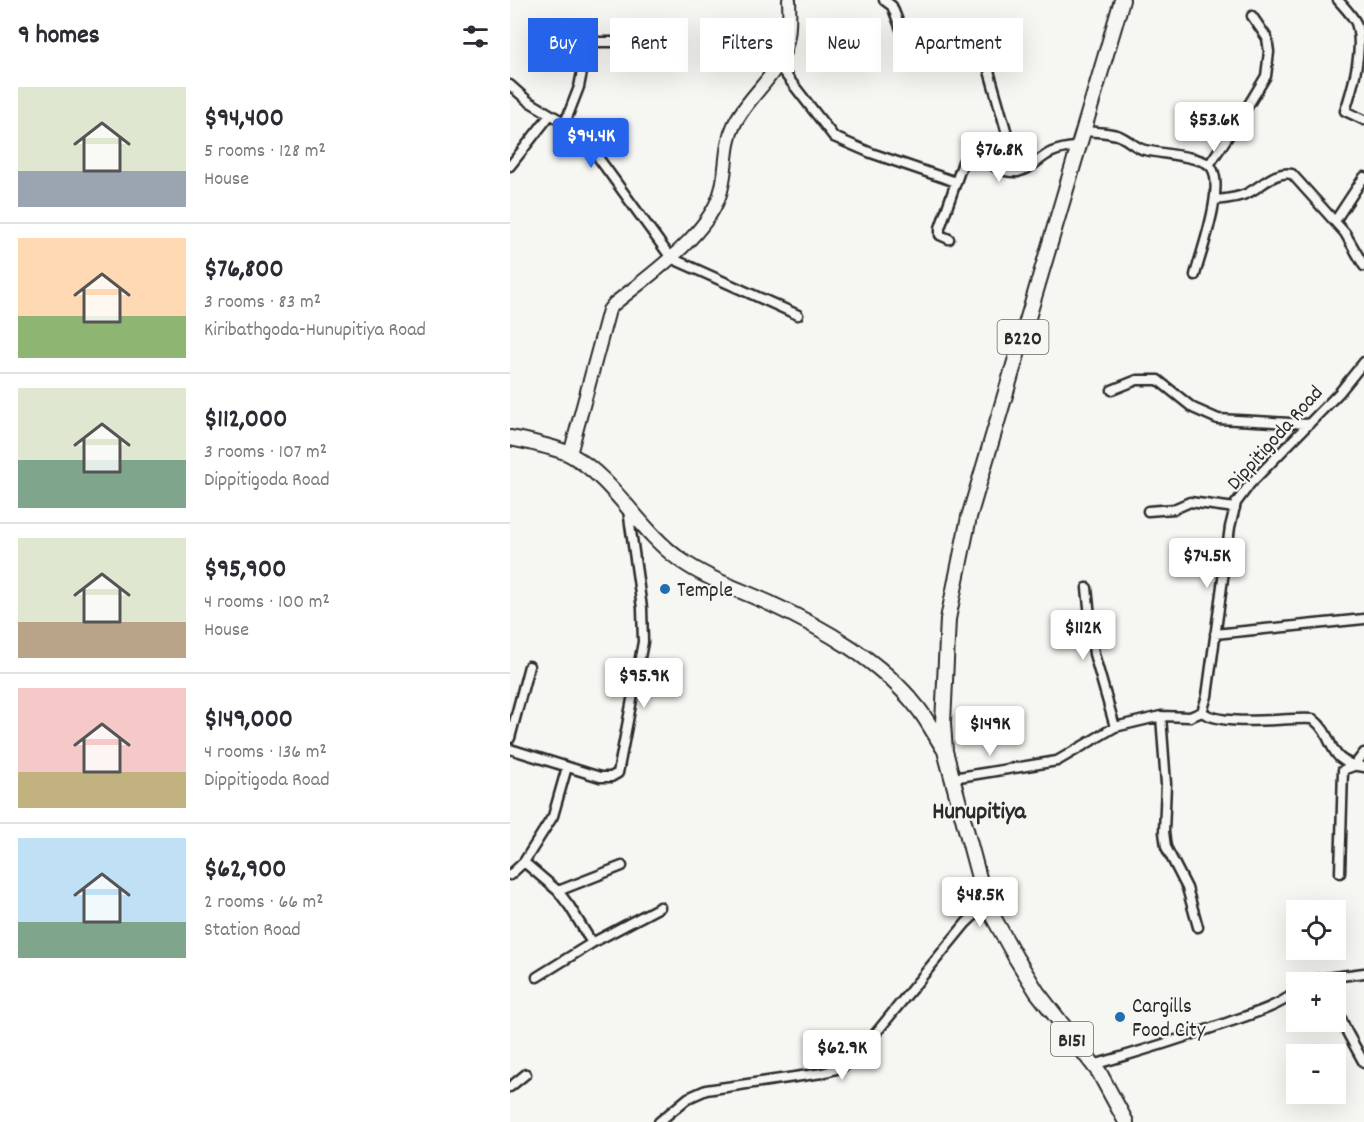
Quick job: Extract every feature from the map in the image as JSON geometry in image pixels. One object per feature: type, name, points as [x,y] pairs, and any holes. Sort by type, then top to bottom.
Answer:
[{"type":"main road","name":"B220","points":[[945,751],[943,723],[948,619],[969,517],[1122,0]]},
{"type":"main road","points":[[510,438],[570,454],[597,475],[650,535],[676,557],[700,573],[803,620],[867,658],[896,683],[918,708],[945,751]]},
{"type":"main road","name":"B151","points":[[945,751],[986,904],[1037,992],[1093,1065],[1126,1122]]},
{"type":"street","points":[[789,0],[790,18]]},
{"type":"street","points":[[884,0],[892,6],[897,18]]},
{"type":"street","points":[[1338,0],[1357,24],[1360,45],[1358,69],[1345,111],[1364,120]]},
{"type":"street","points":[[1209,165],[1244,114],[1266,76],[1269,52],[1267,38],[1252,16]]},
{"type":"street","points":[[565,123],[579,87],[587,47],[592,42],[610,42]]},
{"type":"street","points":[[570,454],[609,310],[614,303],[671,258],[701,227],[710,214],[719,198],[733,127],[773,72]]},
{"type":"street","points":[[783,72],[834,137],[871,153],[956,182]]},
{"type":"street","points":[[989,72],[1018,172]]},
{"type":"street","points":[[510,85],[528,100],[565,123],[587,142],[671,258],[798,315]]},
{"type":"street","points":[[510,166],[550,115]]},
{"type":"street","points":[[1085,131],[1117,135],[1142,150],[1195,159],[1209,165],[1214,171],[1215,200],[1195,275]]},
{"type":"street","points":[[949,238],[939,232],[963,162],[969,152],[976,153],[995,168],[1018,172],[1029,169],[1054,151],[1080,146]]},
{"type":"street","points":[[1215,200],[1248,193],[1281,173],[1292,174],[1345,233],[1364,266]]},
{"type":"street","points":[[1335,221],[1364,177]]},
{"type":"street","name":"Dippitigoda Road","points":[[1202,712],[1207,696],[1222,579],[1235,508],[1250,484],[1339,393],[1364,362]]},
{"type":"street","points":[[1112,390],[1137,380],[1158,380],[1193,408],[1218,419],[1308,423]]},
{"type":"street","points":[[1148,511],[1174,509],[1190,502],[1235,508]]},
{"type":"street","points":[[510,749],[600,777],[611,777],[618,773],[643,642],[642,608],[628,508]]},
{"type":"street","points":[[1087,588],[1094,654],[1115,727]]},
{"type":"street","points":[[1215,634],[1364,619]]},
{"type":"street","points":[[510,738],[529,666]]},
{"type":"street","points":[[953,778],[1057,761],[1115,727],[1161,716],[1190,717],[1202,712],[1212,718],[1313,719],[1320,725],[1338,759],[1354,766],[1364,767]]},
{"type":"street","points":[[1161,716],[1166,784],[1164,831],[1166,847],[1187,888],[1198,927]]},
{"type":"street","points":[[1340,873],[1343,770],[1354,766],[1364,753]]},
{"type":"street","points":[[510,875],[524,862],[553,816],[567,767]]},
{"type":"street","points":[[524,862],[558,891],[570,906],[592,943]]},
{"type":"street","points":[[558,891],[622,866]]},
{"type":"street","points":[[659,1122],[688,1098],[706,1090],[822,1073],[840,1068],[853,1061],[966,923],[986,904]]},
{"type":"street","points":[[537,977],[592,943],[660,907]]},
{"type":"street","points":[[1346,977],[1364,973]]},
{"type":"street","points":[[1093,1065],[1190,1037],[1286,999]]},
{"type":"street","points":[[1346,1030],[1364,1063]]},
{"type":"street","points":[[510,1087],[526,1074]]},
{"type":"place","name":"Temple","points":[[665,589]]},
{"type":"place","name":"Cargills Food City","points":[[1120,1017]]},
{"type":"district","name":"Hunupitiya","points":[[979,810]]}]
